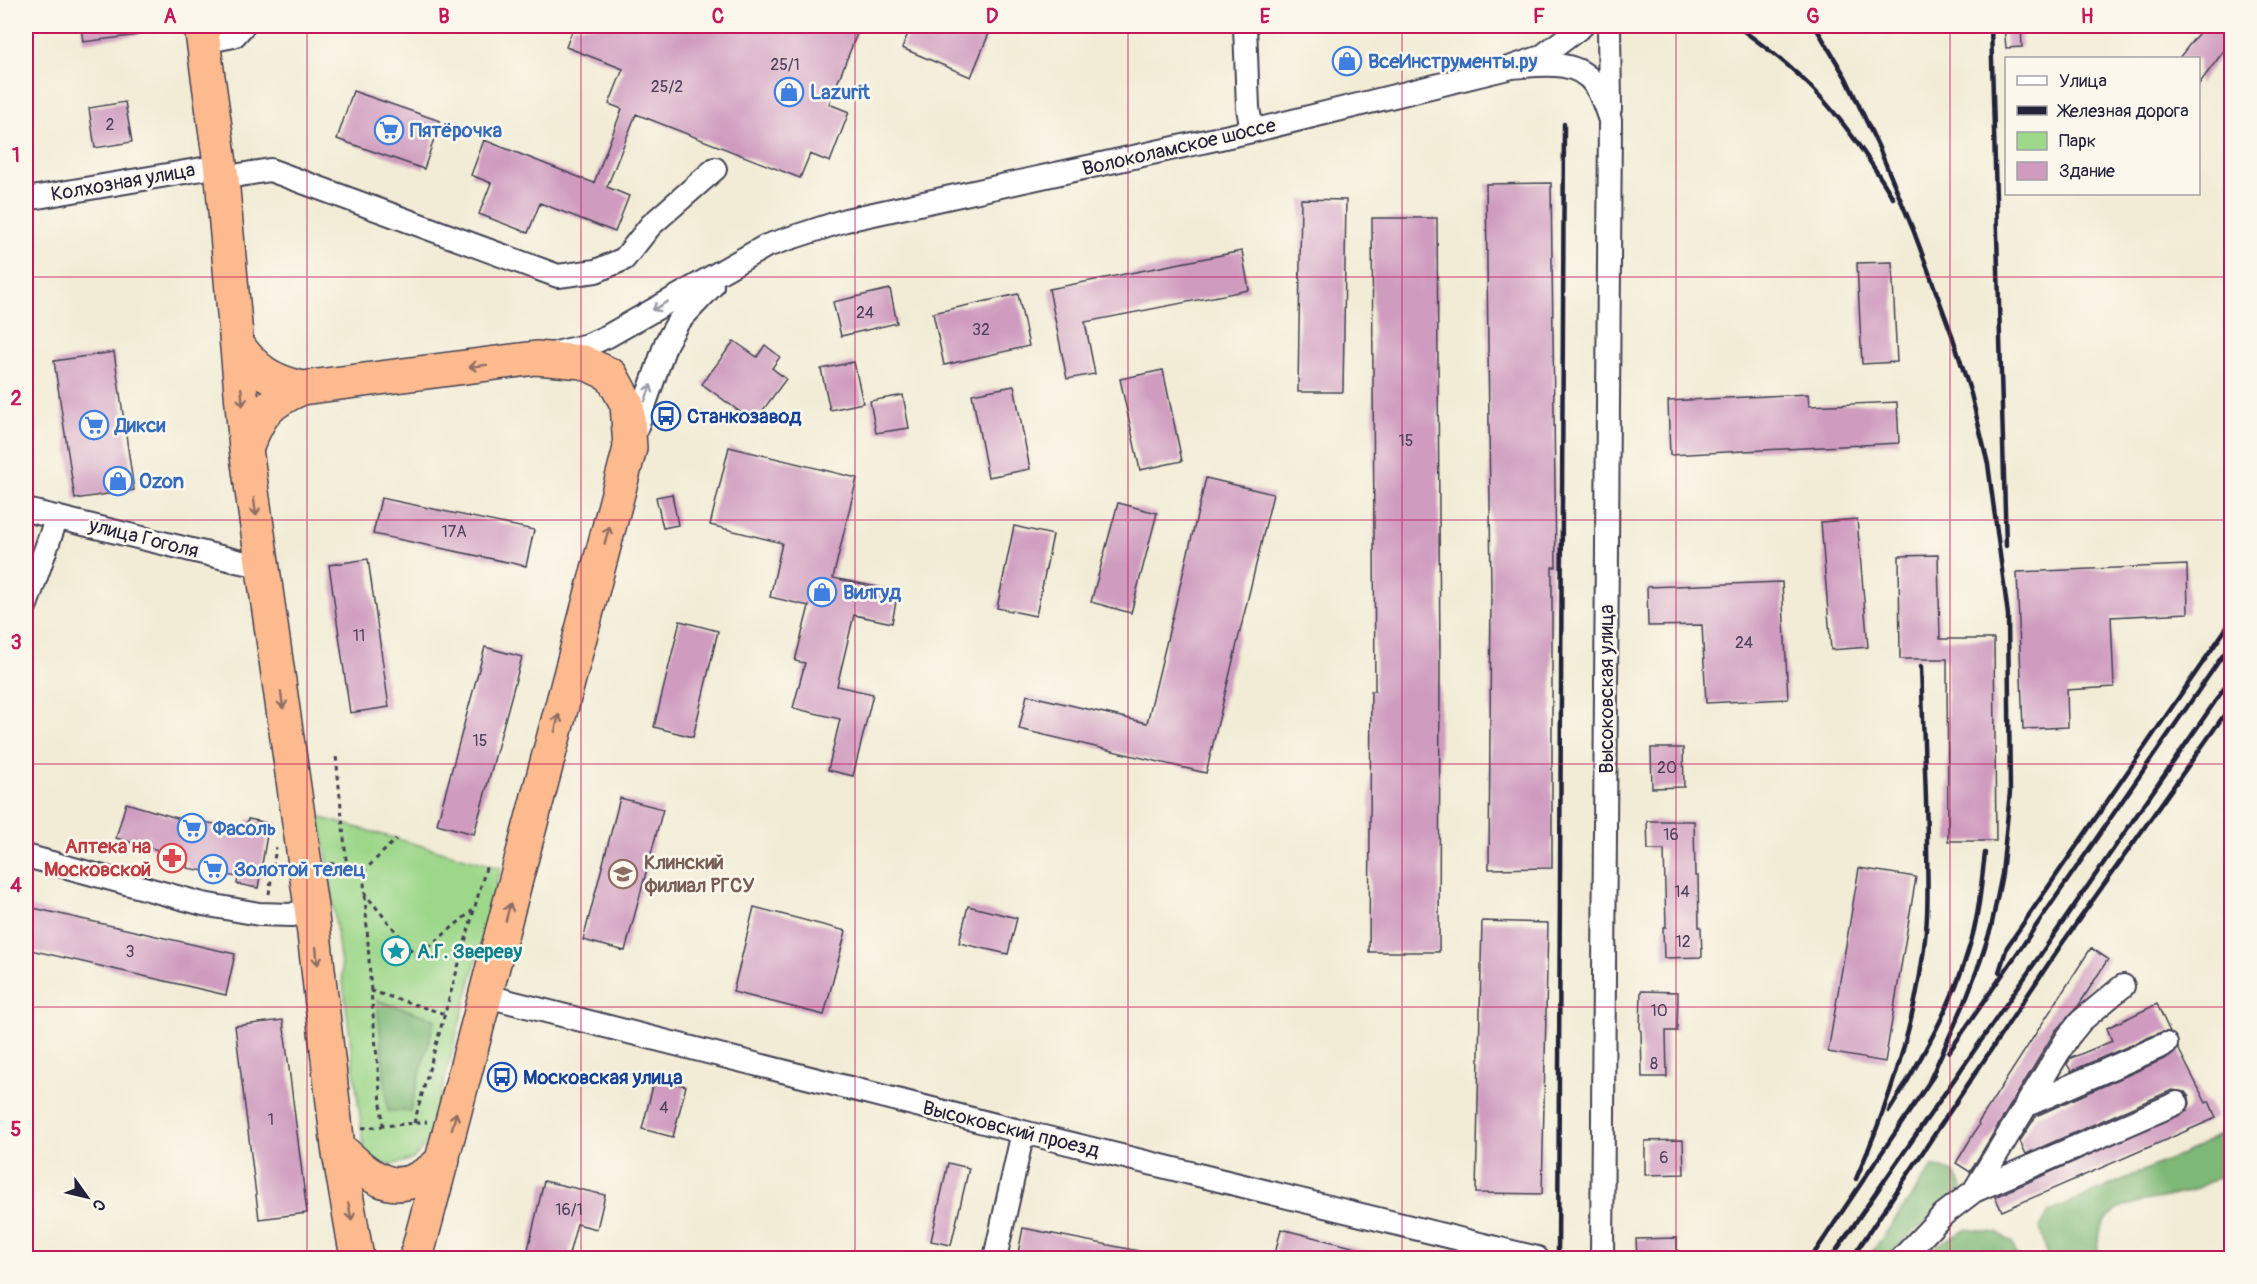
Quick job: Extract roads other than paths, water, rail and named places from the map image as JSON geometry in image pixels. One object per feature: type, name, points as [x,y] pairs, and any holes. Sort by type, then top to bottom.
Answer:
[{"type":"highway","points":[[202,34],[221,172],[246,449],[311,907],[350,1138],[357,1258]]},
{"type":"highway","points":[[237,344],[251,363],[270,377],[302,387],[536,358],[583,362],[611,375],[627,404],[630,448],[416,1258]]},
{"type":"highway","points":[[246,449],[254,429],[272,404],[302,387]]},
{"type":"highway","points":[[350,1138],[362,1170],[382,1182],[397,1184],[416,1180],[429,1174],[443,1160]]},
{"type":"street","points":[[202,34],[234,36],[243,26]]},
{"type":"street","points":[[1245,26],[1248,108],[1252,131]]},
{"type":"street","name":"Волоколамское шоссе","points":[[536,358],[588,345],[608,336],[766,246],[846,220],[1252,131],[1512,67],[1541,57],[1582,26]]},
{"type":"street","name":"Высоковская улица","points":[[1602,1258],[1611,120],[1609,26]]},
{"type":"street","name":"Высоковская улица","points":[[1512,67],[1557,64],[1581,72],[1595,85],[1611,120]]},
{"type":"street","name":"Колхозная улица","points":[[26,200],[221,172],[270,170],[558,276],[596,271],[624,259],[651,225],[715,169]]},
{"type":"street","name":"Волоколамское шоссе","points":[[630,448],[666,343],[678,322],[717,281],[766,246]]},
{"type":"street","name":"улица Гоголя","points":[[26,510],[241,562],[252,564],[262,561]]},
{"type":"street","points":[[26,605],[57,517]]},
{"type":"street","points":[[26,856],[203,904],[259,914],[292,915],[311,907]]},
{"type":"street","points":[[1974,1191],[2068,1037],[2080,1021],[2123,986]]},
{"type":"street","name":"Высоковский проезд","points":[[487,996],[1023,1132],[1537,1258]]},
{"type":"street","points":[[2026,1105],[2166,1044]]},
{"type":"street","points":[[1902,1258],[1944,1214],[1974,1191],[2177,1103]]},
{"type":"street","points":[[995,1258],[1023,1132]]},
{"type":"railway","points":[[1737,26],[1787,65],[1837,115],[1893,198]]},
{"type":"railway","points":[[1815,26],[1846,78],[1879,148],[1914,232],[1952,335],[1971,394],[1988,464],[2008,615],[2010,792],[2002,874],[1991,928],[1980,962],[1929,1082]]},
{"type":"railway","points":[[1991,26],[2006,546]]},
{"type":"railway","points":[[1558,1258],[1564,124]]},
{"type":"railway","points":[[1999,972],[2007,947],[2232,620]]},
{"type":"railway","points":[[1949,1052],[2232,642]]},
{"type":"railway","points":[[1856,1179],[1901,1058],[1922,962],[1928,885],[1921,666]]},
{"type":"railway","points":[[1831,1258],[2232,677]]},
{"type":"railway","points":[[1852,1258],[2061,945],[2232,704]]},
{"type":"railway","points":[[1889,1111],[1935,1032],[1962,970],[1975,925],[1985,853]]},
{"type":"railway","points":[[1811,1258],[1934,1075]]},
{"type":"place","name":"ВсеИнструменты.ру","points":[[1347,61]]},
{"type":"place","name":"Lazurit","points":[[789,92]]},
{"type":"place","name":"Пятёрочка","points":[[389,130]]},
{"type":"place","name":"Станкозавод","points":[[666,416]]},
{"type":"place","name":"Дикси","points":[[94,425]]},
{"type":"place","name":"Ozon","points":[[118,481]]},
{"type":"place","name":"Вилгуд","points":[[822,592]]},
{"type":"place","name":"Фасоль","points":[[192,828]]},
{"type":"place","name":"Аптека на Московской","points":[[172,858]]},
{"type":"place","name":"Золотой телец","points":[[213,869]]},
{"type":"place","name":"Клинский филиал РГСУ","points":[[623,874]]},
{"type":"place","name":"А.Г. Звереву","points":[[396,951]]},
{"type":"place","name":"Московская улица","points":[[502,1077]]}]
